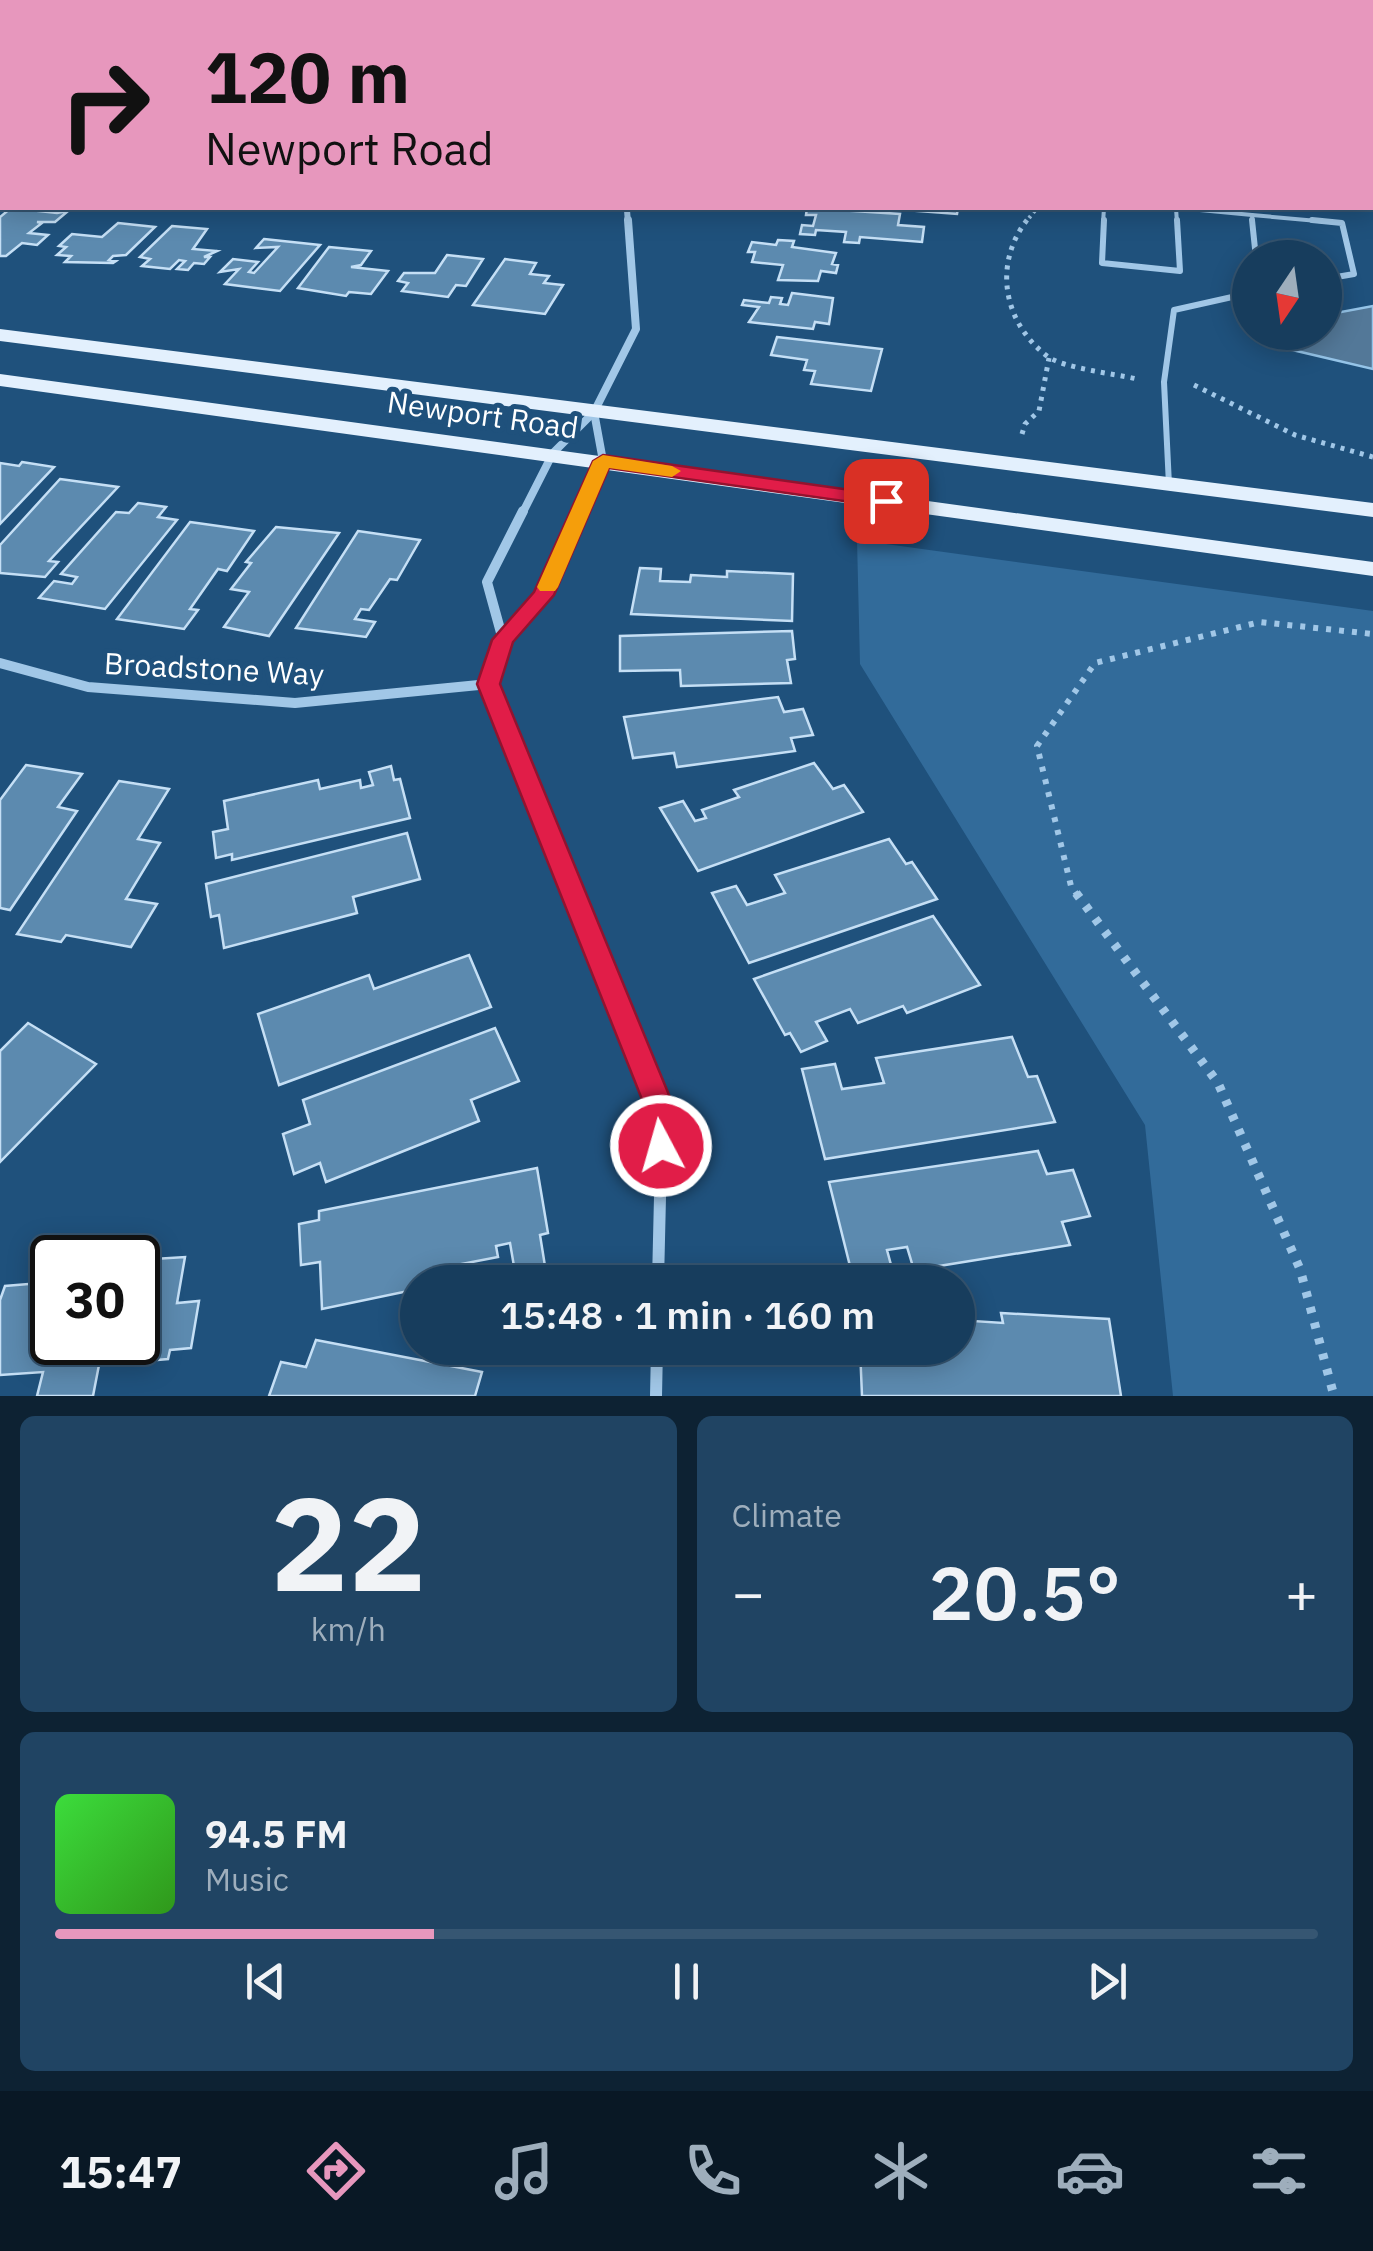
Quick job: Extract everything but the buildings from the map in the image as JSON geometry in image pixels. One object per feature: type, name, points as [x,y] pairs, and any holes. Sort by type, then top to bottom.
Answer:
[{"type":"main road","name":"Newport Road","points":[[0,335],[1373,510]]},
{"type":"main road","name":"Newport Road","points":[[0,380],[1373,568]]},
{"type":"street","points":[[503,640],[487,582],[553,454],[594,412],[636,329],[632,210]]},
{"type":"street","points":[[594,412],[603,461],[544,595],[503,640],[488,684],[662,1112],[658,1265]]},
{"type":"street","name":"Broadstone Way","points":[[0,662],[88,687],[295,703],[488,684]]},
{"type":"street","points":[[656,1396],[657,1365]]},
{"type":"lane","points":[[1104,210],[1102,263],[1180,271],[1178,210]]},
{"type":"lane","points":[[1203,210],[1342,222],[1354,274],[1342,276]]},
{"type":"lane","points":[[1252,214],[1254,240]]},
{"type":"lane","points":[[1169,484],[1164,382],[1174,310],[1232,297]]},
{"type":"path","points":[[1021,438],[1025,424],[1039,411],[1048,358]]},
{"type":"path","points":[[1334,1396],[1300,1268],[1218,1083],[1072,886],[1037,746],[1094,663],[1260,622],[1373,634]]},
{"type":"shaded area","points":[[1373,306],[1373,369],[1292,350],[1342,350],[1342,312]]},
{"type":"shaded area","points":[[857,540],[1373,611],[1373,1396],[1173,1396],[1145,1125],[860,664]]},
{"type":"slow traffic","points":[[547,587],[603,461],[672,471]]},
{"type":"route","points":[[661,1146],[662,1112],[488,684],[503,640],[544,595],[603,461],[886,501]]}]
